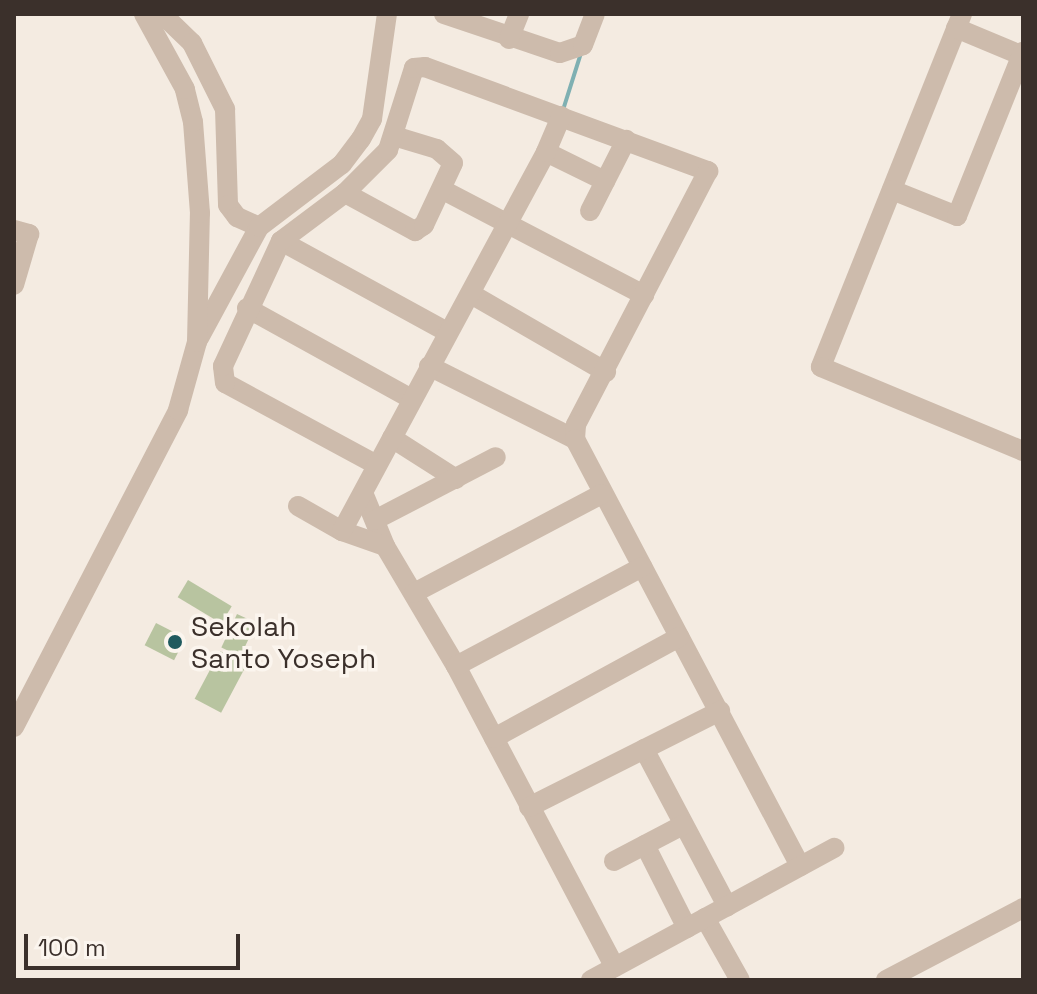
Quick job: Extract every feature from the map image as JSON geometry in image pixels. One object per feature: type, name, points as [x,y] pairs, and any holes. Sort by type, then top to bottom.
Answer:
[{"type":"street","points":[[144,14],[185,89],[193,122],[200,213],[197,342]]},
{"type":"street","points":[[162,14],[192,43],[225,109],[228,205],[237,217],[259,227]]},
{"type":"street","points":[[14,727],[178,410],[197,342],[259,227],[342,164],[372,119],[387,14]]},
{"type":"street","points":[[444,14],[509,39],[560,53],[583,45],[595,14]]},
{"type":"street","points":[[509,39],[519,14]]},
{"type":"street","points":[[892,190],[957,216],[1023,54],[959,21],[821,367],[1023,451]]},
{"type":"street","points":[[375,464],[225,383],[226,355],[281,241],[345,193],[397,137],[411,72],[417,67],[708,171],[576,425],[575,439],[800,866]]},
{"type":"street","points":[[342,531],[364,495],[375,464],[392,438],[410,398],[471,294],[506,222],[546,152],[561,116]]},
{"type":"street","points":[[345,193],[415,231],[424,225],[452,173],[449,155],[397,137]]},
{"type":"street","points":[[590,211],[626,140]]},
{"type":"street","points":[[546,152],[605,181]]},
{"type":"street","points":[[443,190],[644,295]]},
{"type":"street","points":[[14,230],[29,234],[14,285]]},
{"type":"street","points":[[281,241],[447,332]]},
{"type":"street","points":[[471,294],[606,372]]},
{"type":"street","points":[[247,308],[410,398]]},
{"type":"street","points":[[429,366],[575,439]]},
{"type":"street","points":[[392,438],[456,479]]},
{"type":"street","points":[[375,520],[496,457]]},
{"type":"street","points":[[414,593],[602,494]]},
{"type":"street","points":[[364,495],[385,546],[456,666],[615,967]]},
{"type":"street","points":[[298,506],[342,531],[385,546]]},
{"type":"street","points":[[456,666],[642,567]]},
{"type":"street","points":[[494,738],[679,637]]},
{"type":"street","points":[[529,807],[720,711]]},
{"type":"street","points":[[644,749],[727,906]]},
{"type":"street","points":[[614,861],[683,825]]},
{"type":"street","points":[[645,845],[696,923],[740,980]]},
{"type":"street","points":[[591,980],[834,848]]},
{"type":"street","points":[[886,980],[1023,908]]},
{"type":"street","points":[[913,980],[1023,921]]},
{"type":"green space","points":[[188,580],[232,606],[221,623],[178,597]]},
{"type":"green space","points":[[237,614],[256,623],[240,656],[221,648]]},
{"type":"green space","points":[[156,623],[185,638],[174,660],[145,645]]},
{"type":"green space","points":[[220,651],[246,665],[221,713],[195,699]]},
{"type":"waterway","points":[[563,110],[581,53]]},
{"type":"place","name":"Sekolah Santo Yoseph","points":[[175,642]]}]
